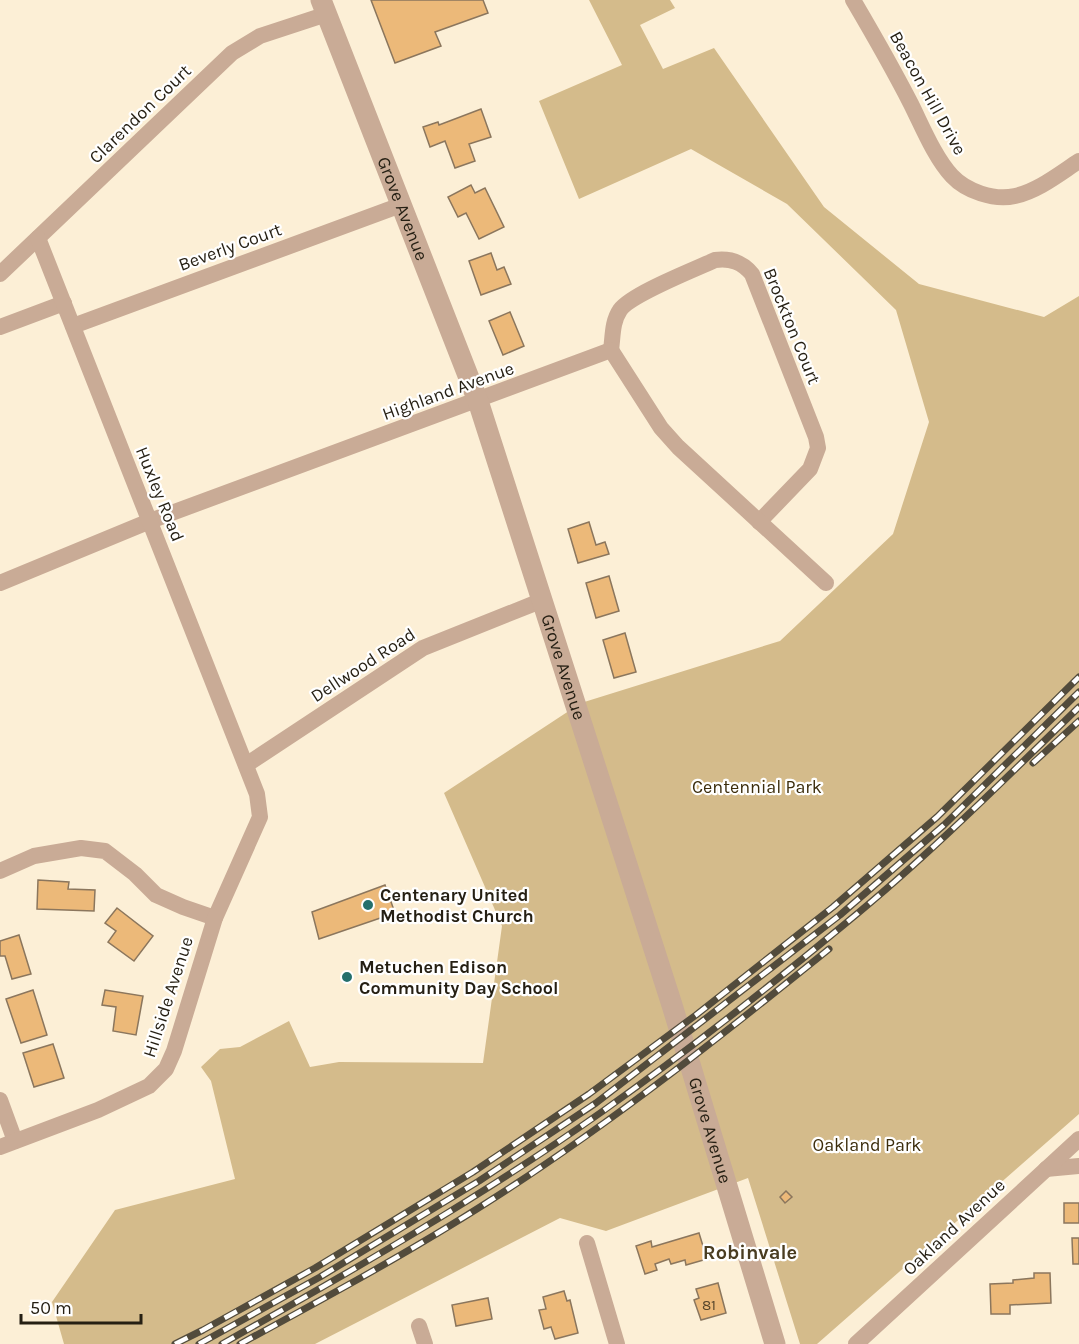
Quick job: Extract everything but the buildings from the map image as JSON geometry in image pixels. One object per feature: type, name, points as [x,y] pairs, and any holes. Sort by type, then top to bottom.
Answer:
[{"type":"street","name":"Beacon Hill Drive","points":[[853,0],[936,152],[952,176],[968,188],[991,196],[1013,197],[1036,188],[1079,162]]},
{"type":"street","name":"Grove Avenue","points":[[324,7],[478,401],[669,998],[775,1344]]},
{"type":"street","name":"Clarendon Court","points":[[0,274],[232,54],[260,36],[324,7]]},
{"type":"street","name":"Beverly Court","points":[[73,326],[401,205]]},
{"type":"street","name":"Huxley Road","points":[[38,238],[246,765]]},
{"type":"street","name":"Brockton Court","points":[[611,350],[614,324],[621,308],[635,298],[715,260],[728,258],[747,267],[752,274],[816,437],[818,448],[810,470],[759,522]]},
{"type":"street","points":[[0,327],[64,303]]},
{"type":"street","name":"Highland Avenue","points":[[0,583],[150,521],[611,350]]},
{"type":"street","points":[[611,350],[661,428],[826,583]]},
{"type":"street","name":"Dellwood Road","points":[[246,765],[423,648],[543,600]]},
{"type":"street","name":"Hillside Avenue","points":[[7,1144],[126,1098],[149,1086],[166,1069],[174,1052],[215,918],[260,817],[257,794],[246,765]]},
{"type":"street","points":[[0,871],[34,856],[81,848],[105,851],[135,874],[156,895],[215,918]]},
{"type":"street","points":[[0,1100],[7,1144]]},
{"type":"street","name":"Oakland Avenue","points":[[856,1344],[1079,1139]]},
{"type":"street","points":[[1046,1168],[1079,1166]]},
{"type":"street","points":[[587,1243],[617,1344]]},
{"type":"street","points":[[419,1326],[425,1344]]},
{"type":"green space","points":[[589,0],[670,0],[675,8],[640,25],[663,69],[714,48],[824,207],[919,284],[1044,317],[1079,296],[1079,1114],[817,1344],[800,1344],[748,1178],[606,1231],[560,1218],[315,1344],[64,1344],[52,1302],[115,1210],[235,1179],[211,1081],[201,1067],[220,1049],[240,1047],[289,1021],[310,1067],[339,1062],[483,1063],[502,926],[444,793],[581,703],[780,641],[893,534],[929,422],[896,310],[787,204],[691,149],[579,199],[539,101],[622,65]]},
{"type":"railway","points":[[175,1344],[315,1268],[473,1172],[589,1094],[696,1015],[833,907],[937,817],[1079,677]]},
{"type":"railway","points":[[199,1344],[320,1277],[479,1181],[596,1103],[840,915],[944,825],[1079,692]]},
{"type":"railway","points":[[222,1344],[368,1261],[463,1203],[557,1143],[665,1066],[876,898],[965,818],[1079,707]]},
{"type":"railway","points":[[1033,763],[1079,721]]},
{"type":"railway","points":[[240,1344],[398,1256],[535,1171],[664,1079],[829,949]]},
{"type":"place","name":"Centenary United Methodist Church","points":[[368,905]]},
{"type":"place","name":"Metuchen Edison Community Day School","points":[[347,977]]},
{"type":"district","name":"Robinvale","points":[[750,1252]]},
{"type":"park label","name":"Centennial Park","points":[[757,787]]},
{"type":"park label","name":"Oakland Park","points":[[867,1145]]}]
